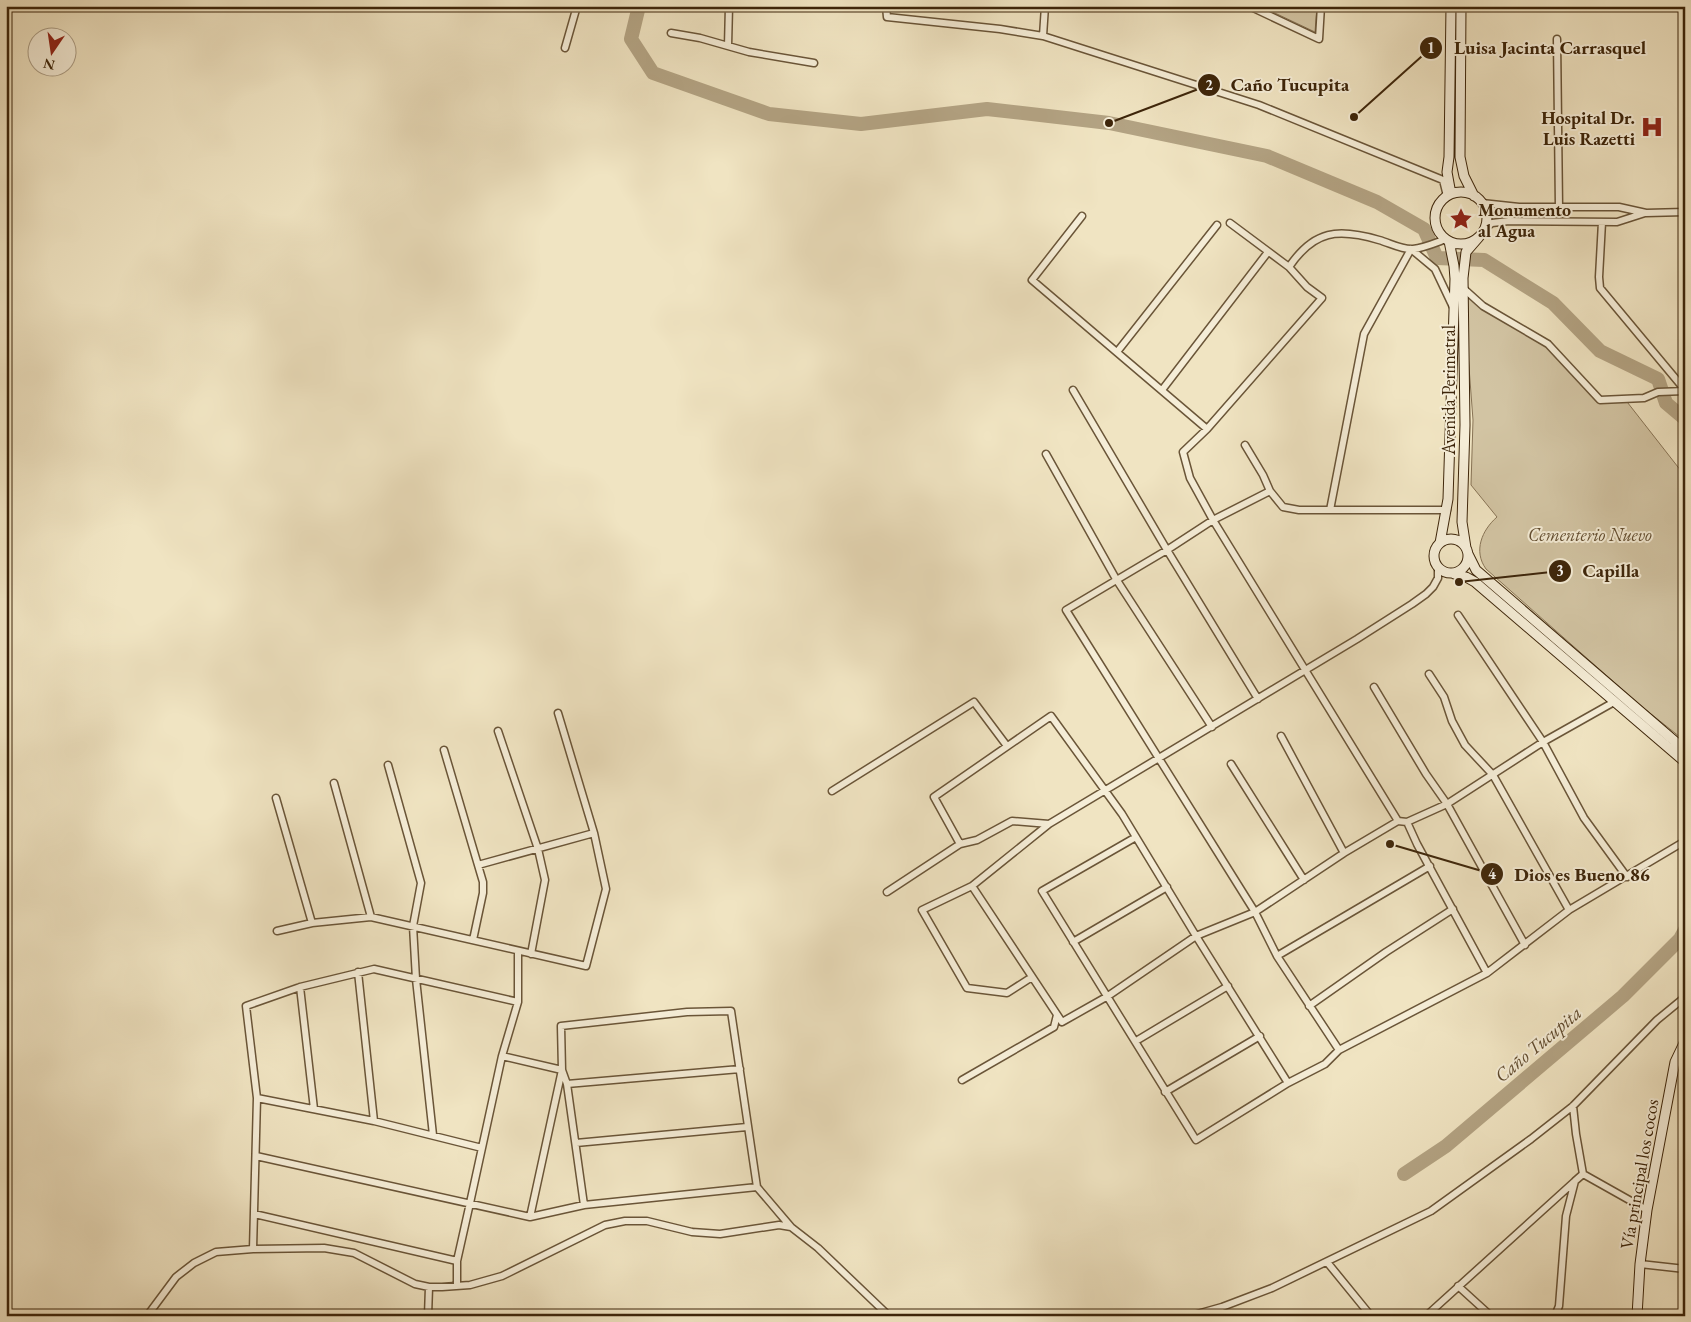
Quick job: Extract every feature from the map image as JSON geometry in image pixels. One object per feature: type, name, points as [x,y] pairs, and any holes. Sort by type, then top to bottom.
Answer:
[{"type":"street","points":[[566,48],[577,6]]},
{"type":"street","points":[[728,46],[729,6]]},
{"type":"street","points":[[886,6],[887,17],[1000,29],[1042,36],[1259,105],[1442,180],[1449,195]]},
{"type":"street","points":[[1042,36],[1045,6]]},
{"type":"street","points":[[1249,6],[1319,39],[1321,6]]},
{"type":"street","points":[[1449,195],[1447,172],[1449,157],[1451,6]]},
{"type":"street","points":[[1461,6],[1460,157],[1464,176],[1474,196]]},
{"type":"street","points":[[671,33],[700,38],[749,52],[814,64]]},
{"type":"street","points":[[1557,39],[1559,208]]},
{"type":"street","points":[[1448,240],[1437,228],[1435,215],[1438,206],[1449,195],[1463,192],[1474,196],[1482,203],[1487,216],[1485,228]]},
{"type":"street","points":[[1482,203],[1559,208],[1619,208],[1646,213],[1685,212]]},
{"type":"street","points":[[1289,267],[1299,252],[1310,243],[1320,237],[1332,234],[1347,234],[1371,238],[1411,249],[1448,240],[1464,244],[1479,237],[1485,228],[1492,223],[1509,221],[1617,222],[1646,213]]},
{"type":"street","points":[[1082,216],[1032,280],[1207,429]]},
{"type":"street","points":[[1602,222],[1600,288],[1685,390]]},
{"type":"street","points":[[1230,223],[1289,267],[1307,286],[1322,298],[1207,429],[1183,452],[1190,478],[1213,520],[1398,821]]},
{"type":"street","points":[[1118,352],[1218,225]]},
{"type":"street","name":"Avenida Perimetral","points":[[1479,237],[1470,245],[1465,256],[1463,288],[1465,425],[1462,522],[1467,551],[1476,570],[1685,750]]},
{"type":"street","name":"Avenida Perimetral","points":[[1440,543],[1447,510],[1454,308],[1454,266],[1448,240]]},
{"type":"street","points":[[1411,249],[1435,269],[1454,308]]},
{"type":"street","points":[[1330,510],[1364,334],[1411,249]]},
{"type":"street","points":[[1162,390],[1268,252]]},
{"type":"street","points":[[1463,288],[1483,306],[1548,344],[1600,400],[1644,398],[1658,392],[1685,390]]},
{"type":"street","points":[[1072,390],[1258,698]]},
{"type":"street","points":[[1245,445],[1270,491],[1283,507],[1299,510],[1447,510]]},
{"type":"street","points":[[1046,454],[1116,579],[1212,726]]},
{"type":"street","points":[[1270,491],[1213,520],[1167,550],[1066,610],[1255,912],[1277,956],[1339,1050]]},
{"type":"street","points":[[1032,977],[1008,992],[967,988],[922,910],[972,886],[1048,824],[1357,639],[1426,594],[1438,578],[1438,567],[1434,556],[1435,550],[1440,543],[1450,539],[1456,540],[1467,551],[1467,563],[1454,574]]},
{"type":"street","points":[[1438,567],[1443,571],[1466,577],[1475,582],[1685,762]]},
{"type":"street","points":[[1458,615],[1543,742],[1584,818],[1628,877]]},
{"type":"street","points":[[1429,674],[1444,697],[1452,721],[1465,745],[1493,775],[1569,910]]},
{"type":"street","points":[[1374,687],[1426,774],[1447,804],[1525,945]]},
{"type":"street","points":[[832,791],[974,702],[1007,746]]},
{"type":"street","points":[[972,886],[1062,1022],[1108,996],[1196,936],[1255,912],[1344,853],[1398,821],[1407,822],[1447,804],[1543,742],[1614,702]]},
{"type":"street","points":[[277,931],[312,923],[371,917],[586,966],[606,889],[594,833],[558,713]]},
{"type":"street","points":[[960,844],[934,797],[1050,716],[1122,814],[1288,1083]]},
{"type":"street","points":[[498,732],[538,849],[545,880],[531,954]]},
{"type":"street","points":[[1281,736],[1344,853]]},
{"type":"street","points":[[444,750],[483,882],[483,893],[473,940]]},
{"type":"street","points":[[1231,764],[1304,880]]},
{"type":"street","points":[[388,765],[421,884],[413,926],[416,979],[433,1134]]},
{"type":"street","points":[[334,784],[371,917]]},
{"type":"street","points":[[276,798],[312,923]]},
{"type":"street","points":[[887,892],[960,844],[977,840],[1012,821],[1048,824]]},
{"type":"street","points":[[1407,822],[1487,973]]},
{"type":"street","points":[[478,865],[594,833]]},
{"type":"street","points":[[1136,838],[1042,891],[1196,1140],[1288,1083],[1325,1064],[1339,1050],[1487,973],[1569,910],[1685,842]]},
{"type":"street","points":[[1277,956],[1430,866]]},
{"type":"street","points":[[1073,942],[1167,887]]},
{"type":"street","points":[[1309,1006],[1386,952],[1453,909]]},
{"type":"street","points":[[457,1286],[457,1261],[502,1056],[518,1002],[518,951]]},
{"type":"street","points":[[253,1248],[257,1098],[246,1006],[300,986],[374,969],[518,1002]]},
{"type":"street","points":[[358,972],[374,1121]]},
{"type":"street","points":[[300,986],[314,1109]]},
{"type":"street","points":[[1136,1041],[1228,986]]},
{"type":"street","points":[[1190,1316],[1222,1308],[1272,1288],[1431,1211],[1532,1139],[1573,1106],[1657,1020],[1685,997]]},
{"type":"street","points":[[530,1217],[562,1070],[561,1026],[687,1012],[731,1011],[756,1187],[791,1227],[818,1248],[889,1316]]},
{"type":"street","points":[[962,1080],[1054,1027],[1057,1015]]},
{"type":"street","points":[[1165,1092],[1260,1036]]},
{"type":"street","name":"Vía principal los cocos","points":[[1637,1316],[1640,1264],[1647,1210],[1675,1062],[1685,1041]]},
{"type":"street","points":[[502,1056],[562,1070]]},
{"type":"street","points":[[566,1084],[740,1069]]},
{"type":"street","points":[[562,1070],[576,1143],[584,1205]]},
{"type":"street","points":[[257,1098],[433,1134],[482,1148]]},
{"type":"street","points":[[1573,1106],[1583,1174]]},
{"type":"street","points":[[576,1143],[747,1127]]},
{"type":"street","points":[[256,1156],[530,1217],[584,1205],[756,1187]]},
{"type":"street","points":[[1583,1174],[1647,1210]]},
{"type":"street","points":[[1426,1316],[1583,1174]]},
{"type":"street","points":[[1555,1316],[1559,1306],[1566,1216],[1575,1181]]},
{"type":"street","points":[[254,1214],[457,1261]]},
{"type":"street","points":[[147,1316],[176,1277],[194,1263],[216,1252],[253,1248],[324,1248],[354,1253],[415,1284],[429,1287],[457,1286],[488,1281],[502,1276],[605,1225],[625,1221],[647,1221],[692,1232],[720,1234],[779,1225],[791,1227]]},
{"type":"street","points":[[1327,1262],[1371,1316]]},
{"type":"street","points":[[1640,1264],[1685,1269]]},
{"type":"street","points":[[1458,1286],[1491,1316]]},
{"type":"street","points":[[428,1316],[429,1287]]},
{"type":"green space","points":[[1260,6],[1317,6],[1315,32]]},
{"type":"green space","name":"Cementerio Nuevo","points":[[1463,288],[1470,295],[1548,344],[1600,400],[1624,398],[1685,476],[1685,741],[1641,706],[1486,569],[1482,562],[1480,555],[1481,541],[1487,528],[1497,517],[1471,485],[1473,420]]},
{"type":"waterway","name":"Caño Tucupita","points":[[639,6],[631,39],[653,73],[769,114],[861,124],[987,109],[1109,123],[1267,156],[1377,202],[1424,229],[1437,258],[1484,260],[1553,303],[1600,351],[1658,379],[1666,403],[1685,419]]},
{"type":"waterway","name":"Caño Tucupita","points":[[1404,1174],[1446,1146],[1623,996],[1680,939],[1685,930]]},
{"type":"place","name":"Luisa Jacinta Carrasquel","points":[[1354,117]]},
{"type":"place","name":"Caño Tucupita","points":[[1109,123]]},
{"type":"place","name":"Hospital Dr. Luis Razetti","points":[[1652,127]]},
{"type":"place","name":"Monumento al Agua","points":[[1461,219]]},
{"type":"place","name":"Capilla","points":[[1459,582]]},
{"type":"place","name":"Dios es Bueno 86","points":[[1390,844]]}]
